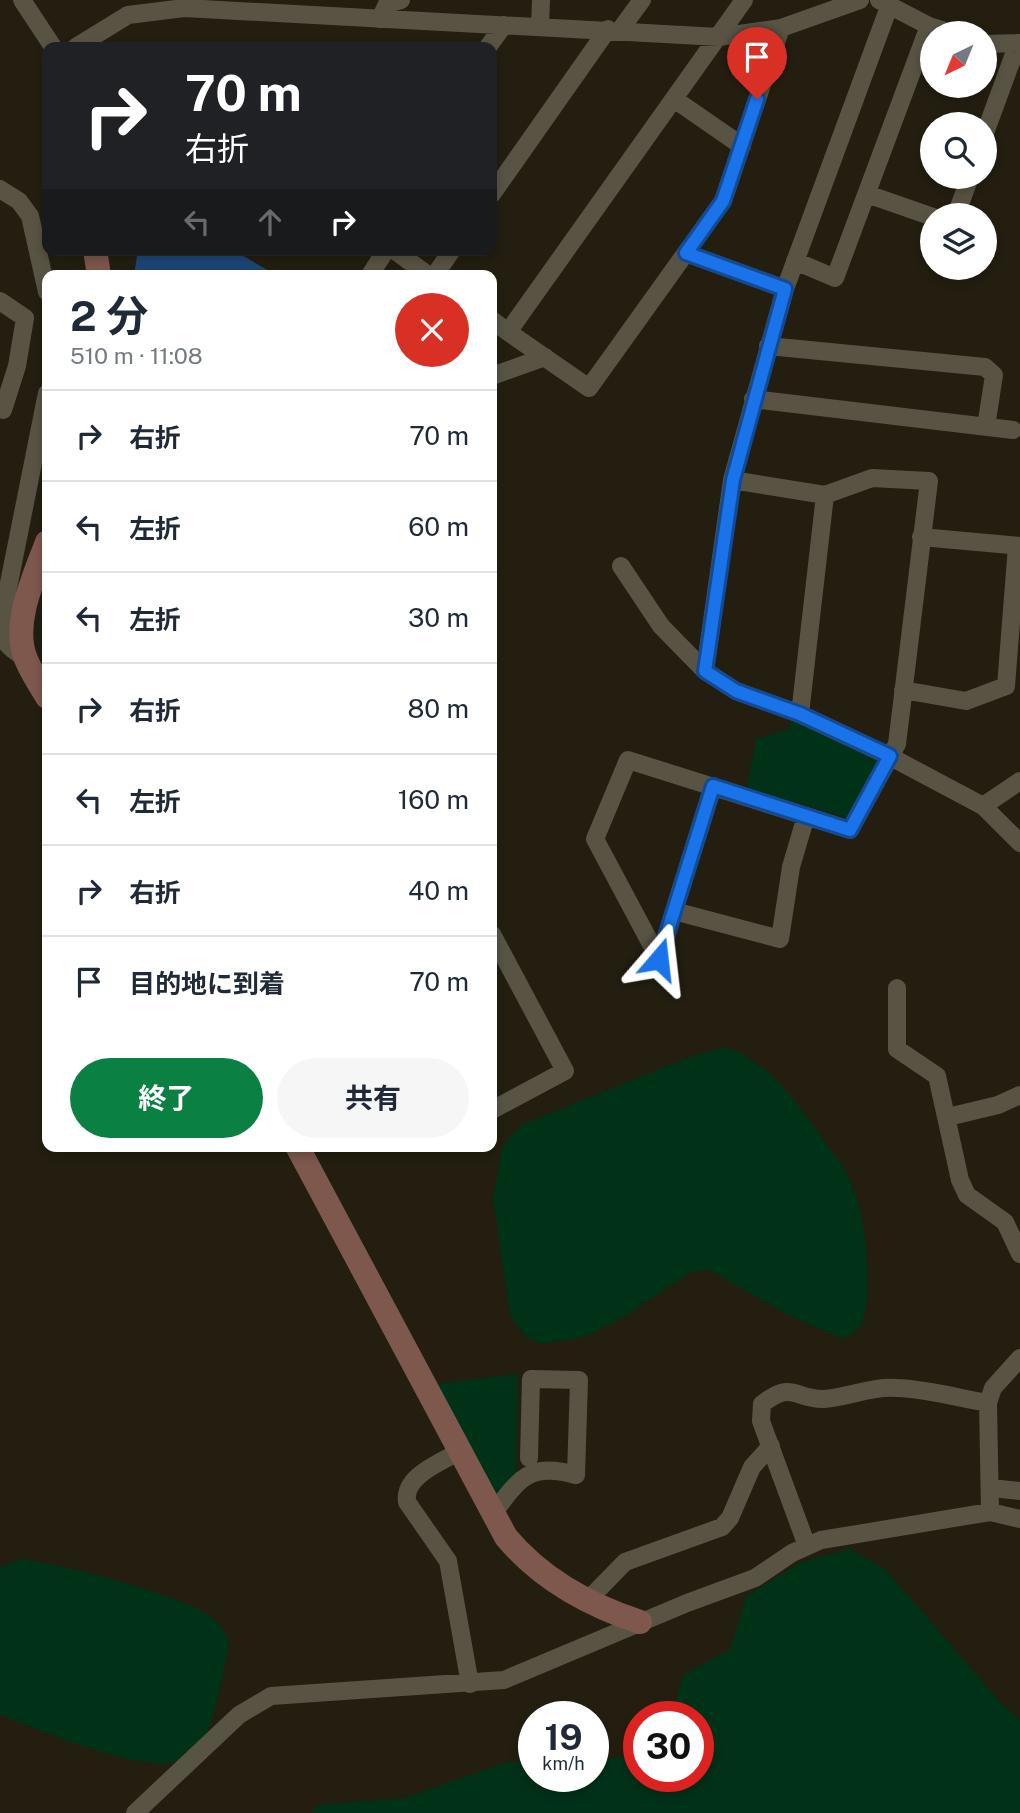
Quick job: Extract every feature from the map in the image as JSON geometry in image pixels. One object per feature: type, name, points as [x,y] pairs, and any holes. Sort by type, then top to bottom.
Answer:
[{"type":"street","points":[[22,0],[50,42]]},
{"type":"street","points":[[380,19],[387,4],[401,0]]},
{"type":"street","points":[[540,27],[541,0]]},
{"type":"street","points":[[497,187],[614,30],[642,0]]},
{"type":"street","points":[[508,332],[744,0]]},
{"type":"street","points":[[84,42],[128,15],[183,4],[277,7],[380,19],[719,37],[781,28],[860,0]]},
{"type":"street","points":[[705,671],[733,480],[785,289],[884,2],[920,21]]},
{"type":"street","points":[[492,42],[504,25]]},
{"type":"street","points":[[497,324],[590,388],[723,201],[781,28]]},
{"type":"street","points":[[993,112],[1019,43],[998,44]]},
{"type":"street","points":[[795,261],[835,278],[920,50]]},
{"type":"street","points":[[674,99],[741,146]]},
{"type":"street","points":[[0,189],[19,201],[30,216],[42,270]]},
{"type":"street","points":[[867,194],[920,212]]},
{"type":"street","points":[[686,253],[785,289]]},
{"type":"street","points":[[402,256],[421,270]]},
{"type":"street","points":[[0,301],[25,318],[17,366],[3,410],[0,408]]},
{"type":"street","points":[[768,346],[985,367],[994,374],[986,427]]},
{"type":"street","points":[[497,374],[545,357]]},
{"type":"street","points":[[753,399],[1013,430]]},
{"type":"street","points":[[25,658],[5,643],[1,637],[1,623],[42,418]]},
{"type":"street","points":[[713,786],[659,959],[595,839],[628,760],[713,786],[850,830],[897,744],[929,481],[872,478],[825,495],[733,480]]},
{"type":"street","points":[[800,714],[825,495]]},
{"type":"street","points":[[903,690],[967,701],[1006,686],[1019,546],[921,537]]},
{"type":"street","points":[[42,558],[23,619],[20,639],[25,658],[42,687]]},
{"type":"street","points":[[621,566],[661,626],[705,671],[736,691],[800,714],[890,756],[983,806],[1020,843]]},
{"type":"street","points":[[983,806],[1020,781]]},
{"type":"street","points":[[674,911],[780,939],[792,867],[806,816]]},
{"type":"street","points":[[497,943],[565,1071],[497,1107]]},
{"type":"street","points":[[897,988],[897,1049],[937,1076],[963,1187],[967,1195],[1004,1222],[1020,1254]]},
{"type":"street","points":[[948,1116],[998,1105],[1020,1095]]},
{"type":"street","points":[[300,1152],[506,1537],[520,1555],[541,1573],[587,1601],[640,1622]]},
{"type":"street","points":[[990,1512],[988,1403],[993,1388],[1020,1358]]},
{"type":"street","points":[[494,1514],[521,1479],[535,1471],[554,1469],[576,1475],[579,1380],[531,1379],[529,1458]]},
{"type":"street","points":[[807,1546],[760,1412],[762,1404],[781,1392],[795,1391],[822,1399],[862,1390],[897,1387],[988,1403]]},
{"type":"street","points":[[587,1601],[625,1562],[722,1527],[730,1518],[752,1467],[771,1446]]},
{"type":"street","points":[[460,1451],[414,1480],[405,1494],[407,1502],[447,1561],[470,1684]]},
{"type":"street","points":[[990,1488],[1020,1491]]},
{"type":"street","points":[[135,1813],[239,1715],[271,1696],[504,1680],[640,1622],[755,1578],[821,1540],[990,1512],[1020,1519]]},
{"type":"green space","points":[[792,720],[875,755],[880,764],[851,819],[747,788],[756,739],[789,729]]},
{"type":"green space","points":[[725,1047],[757,1063],[783,1088],[846,1172],[858,1202],[866,1243],[867,1302],[864,1317],[857,1330],[843,1339],[788,1315],[709,1270],[692,1271],[623,1317],[585,1337],[540,1344],[525,1336],[510,1315],[493,1198],[502,1148],[521,1125],[687,1058]]},
{"type":"green space","points":[[518,1374],[516,1475],[496,1496],[436,1384]]},
{"type":"green space","points":[[850,1549],[885,1569],[1001,1703],[1020,1720],[1020,1813],[311,1813],[319,1805],[405,1798],[507,1762],[518,1762],[518,1792],[609,1792],[609,1760],[623,1755],[623,1792],[714,1792],[714,1701],[675,1701],[684,1674],[730,1650],[746,1596],[802,1562]]},
{"type":"green space","points":[[21,1559],[64,1567],[149,1590],[197,1609],[219,1624],[229,1645],[213,1717],[202,1744],[195,1753],[179,1761],[157,1763],[130,1759],[70,1742],[0,1715],[0,1567]]},
{"type":"water","points":[[137,256],[243,256],[267,270],[135,270]]},
{"type":"route","points":[[659,959],[713,786],[850,830],[890,756],[800,714],[736,691],[705,671],[733,480],[785,289],[686,253],[723,201],[757,99]]}]
